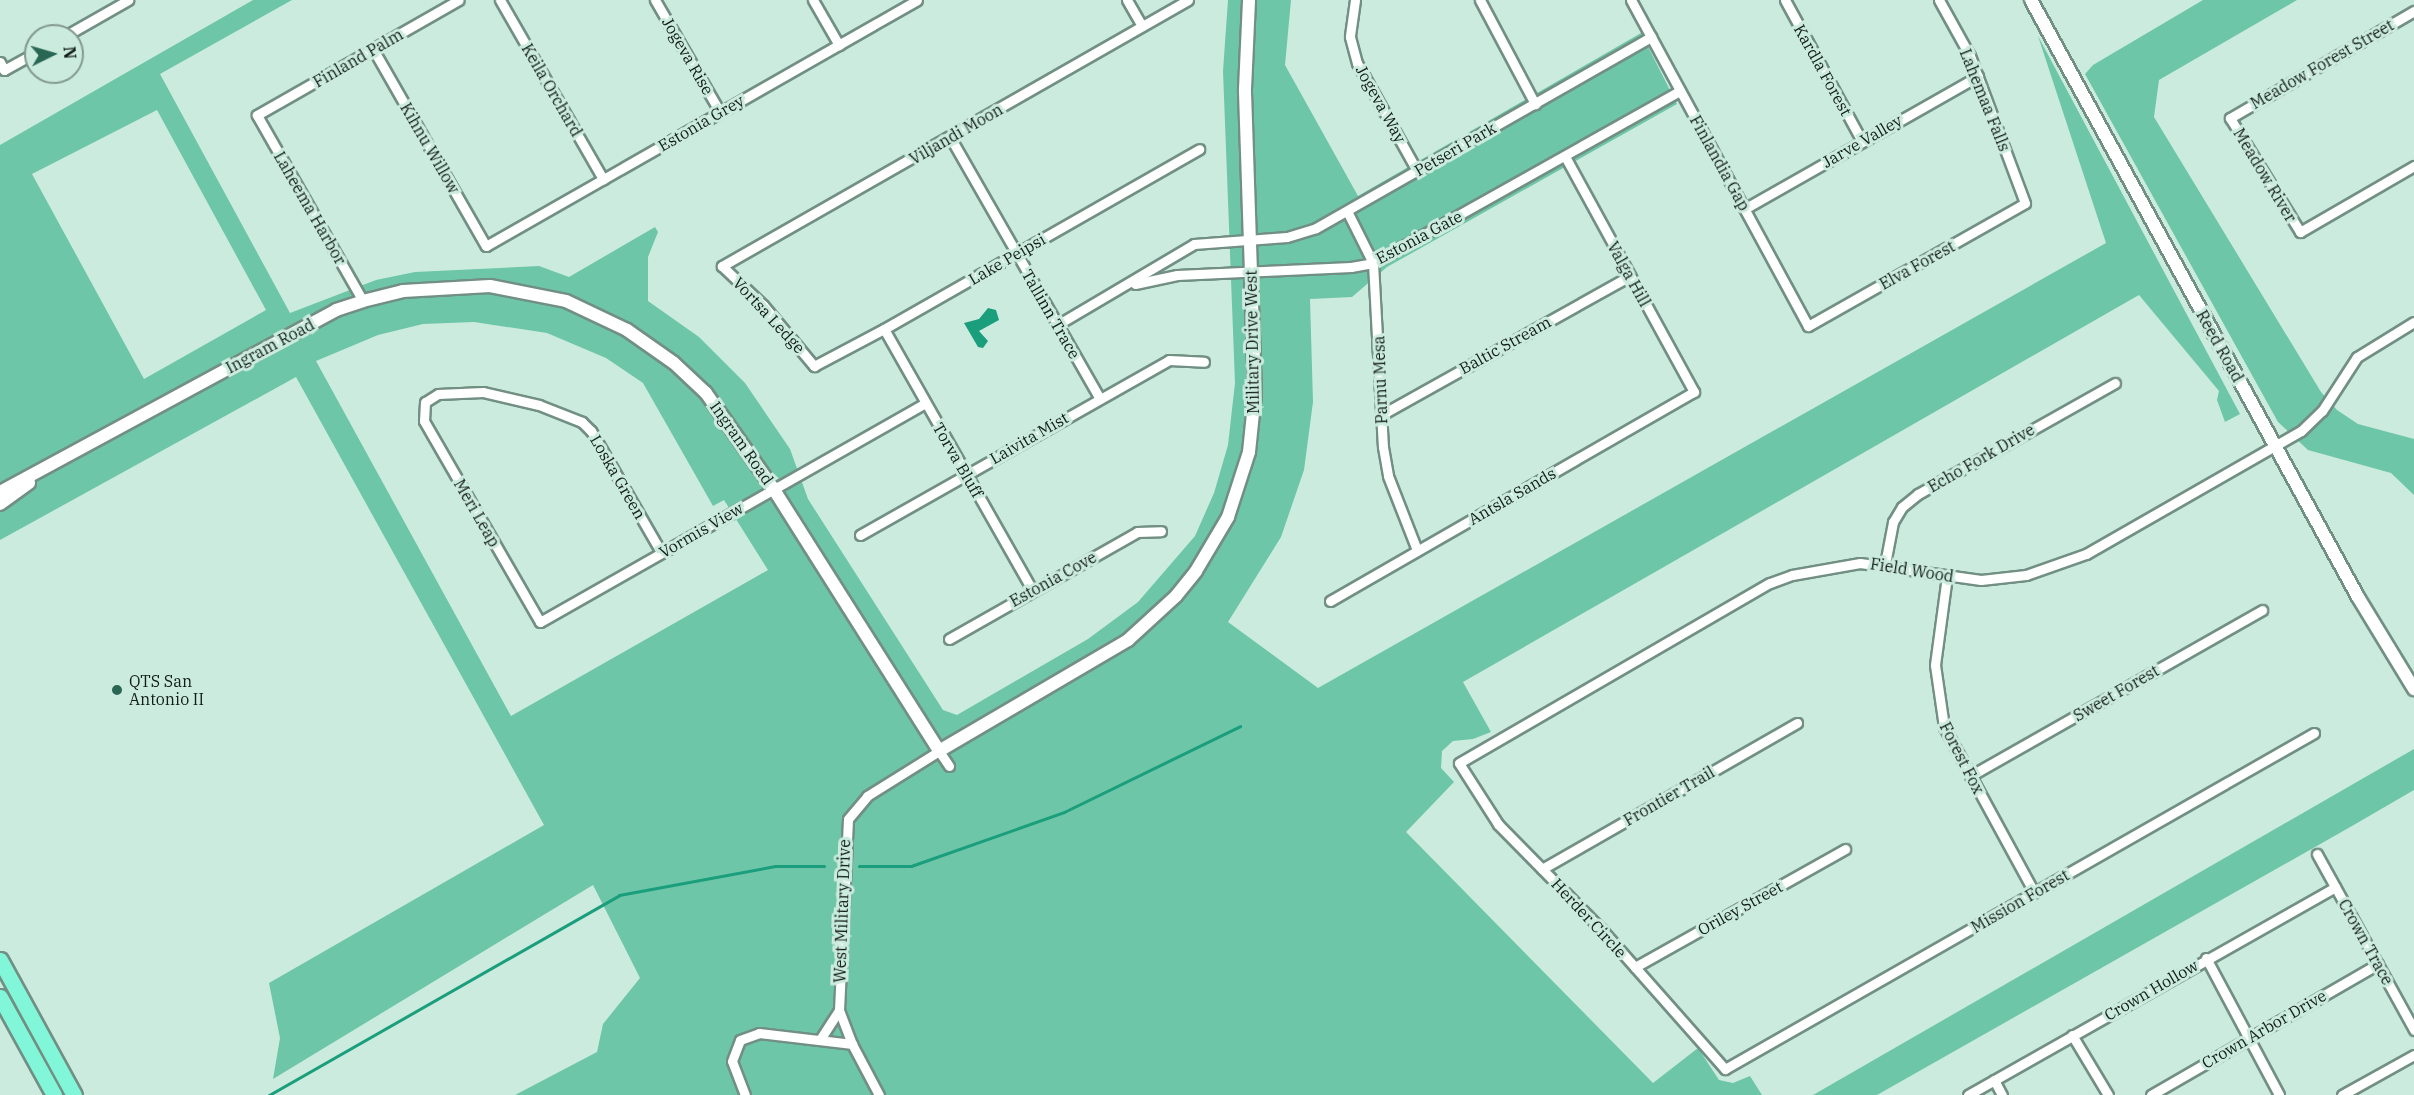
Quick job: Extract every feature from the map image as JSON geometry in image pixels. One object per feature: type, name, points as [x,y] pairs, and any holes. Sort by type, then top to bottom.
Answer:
[{"type":"main road","points":[[0,960],[74,1095]]},
{"type":"main road","points":[[0,997],[54,1095]]},
{"type":"street","points":[[84,25],[129,0]]},
{"type":"street","name":"Finland Palm","points":[[256,115],[459,0]]},
{"type":"street","name":"Keila Orchard","points":[[500,0],[603,179]]},
{"type":"street","name":"Jogeva Rise","points":[[656,0],[720,112]]},
{"type":"street","points":[[813,0],[839,45]]},
{"type":"street","name":"Estonia Grey","points":[[486,246],[916,0]]},
{"type":"street","points":[[1127,0],[1142,26]]},
{"type":"street","name":"Viljandi Moon","points":[[722,266],[1188,0]]},
{"type":"street","name":"Military Drive West","points":[[939,751],[1120,646],[1152,621],[1196,571],[1228,517],[1249,452],[1255,393],[1245,89],[1249,0]]},
{"type":"street","name":"Jogeva Way","points":[[1355,0],[1350,38],[1357,63],[1418,171]]},
{"type":"street","points":[[1479,0],[1535,104]]},
{"type":"street","name":"Finlandia Gap","points":[[1631,0],[1746,208],[1808,326]]},
{"type":"street","name":"Kardla Forest","points":[[1785,0],[1862,141]]},
{"type":"street","name":"Lahemaa Falls","points":[[1939,0],[1978,76],[2025,203]]},
{"type":"street","name":"Reed Road","points":[[2031,0],[2274,445],[2414,689]]},
{"type":"street","name":"Meadow Forest Street","points":[[2230,118],[2414,10]]},
{"type":"street","name":"Petseri Park","points":[[1250,238],[1287,237],[1316,228],[1651,37]]},
{"type":"street","name":"Kihnu Willow","points":[[373,49],[486,246]]},
{"type":"street","points":[[2,66],[24,57]]},
{"type":"street","name":"Jarve Valley","points":[[1746,208],[1978,76]]},
{"type":"street","name":"Estonia Gate","points":[[1128,285],[1177,275],[1373,263],[1680,91]]},
{"type":"street","name":"Laheema Harbor","points":[[256,115],[363,301]]},
{"type":"street","name":"Meadow River","points":[[2230,118],[2300,232],[2414,166]]},
{"type":"street","name":"Tallinn Trace","points":[[950,137],[1099,397]]},
{"type":"street","name":"Lake Peipsi","points":[[814,366],[884,329],[1199,149]]},
{"type":"street","name":"Valga Hill","points":[[1564,156],[1694,393]]},
{"type":"street","name":"Elva Forest","points":[[1808,326],[2025,203]]},
{"type":"street","name":"Parnu Mesa","points":[[1347,211],[1373,263],[1381,415],[1388,476],[1417,550]]},
{"type":"street","name":"Estonia Gate","points":[[1057,325],[1194,244],[1250,238]]},
{"type":"street","name":"Vortsa Ledge","points":[[722,266],[763,305],[814,366]]},
{"type":"street","name":"Baltic Stream","points":[[1381,415],[1630,276]]},
{"type":"street","name":"Ingram Road","points":[[0,492],[336,310],[403,291],[490,286],[566,302],[599,316],[652,346],[706,393],[773,488],[949,766]]},
{"type":"street","name":"Field Wood","points":[[1459,763],[1770,583],[1837,564],[1885,564],[1947,576],[2002,578],[2065,563],[2301,431],[2317,417],[2357,357],[2414,322]]},
{"type":"street","name":"Torva Bluff","points":[[884,329],[1032,590]]},
{"type":"street","name":"Laivita Mist","points":[[860,535],[1099,397],[1169,360],[1204,362]]},
{"type":"street","name":"Echo Fork Drive","points":[[1885,564],[1893,522],[1902,507],[1918,495],[2115,382]]},
{"type":"street","name":"Loska Green","points":[[425,402],[438,394],[483,392],[539,405],[582,422],[591,431],[661,552]]},
{"type":"street","name":"Antsla Sands","points":[[1330,601],[1694,393]]},
{"type":"street","name":"Meri Leap","points":[[425,402],[424,421],[540,622]]},
{"type":"street","name":"Vormis View","points":[[540,622],[925,403]]},
{"type":"street","name":"Ingram Road","points":[[0,504],[59,460]]},
{"type":"street","name":"Estonia Cove","points":[[949,639],[1137,532],[1161,531]]},
{"type":"street","name":"Forest Fox","points":[[1947,576],[1939,623],[1936,692],[1944,727],[2034,892]]},
{"type":"street","name":"Sweet Forest","points":[[1970,776],[2262,609]]},
{"type":"street","name":"Frontier Trail","points":[[1542,869],[1797,723]]},
{"type":"street","name":"Mission Forest","points":[[1725,1069],[2314,733]]},
{"type":"street","name":"West Military Drive","points":[[879,1095],[852,1044],[839,1010],[848,819],[867,796],[939,751]]},
{"type":"street","name":"Herder Circle","points":[[1459,763],[1498,824],[1635,967],[1725,1069]]},
{"type":"street","name":"Oriley Street","points":[[1635,967],[1845,849]]},
{"type":"street","name":"Crown Trace","points":[[2317,855],[2414,1030]]},
{"type":"street","name":"Crown Hollow","points":[[1968,1095],[2206,958],[2335,887]]},
{"type":"street","points":[[2206,958],[2280,1095]]},
{"type":"street","name":"Crown Arbor Drive","points":[[2151,1095],[2248,1036],[2378,964]]},
{"type":"street","points":[[821,1038],[839,1010]]},
{"type":"street","points":[[745,1095],[732,1061],[740,1040],[759,1033],[821,1038],[852,1044]]},
{"type":"street","points":[[2072,1035],[2108,1095]]},
{"type":"street","points":[[2342,1095],[2414,1054]]},
{"type":"street","points":[[1994,1080],[2002,1095]]},
{"type":"shaded area","points":[[253,0],[292,0],[160,74],[290,313],[376,280],[415,272],[539,266],[569,277],[655,227],[658,232],[648,257],[648,301],[699,337],[745,383],[790,449],[808,499],[943,710],[957,715],[1088,639],[1138,602],[1195,536],[1214,493],[1228,445],[1235,383],[1223,71],[1228,0],[1291,0],[1285,65],[1358,196],[1641,33],[1677,104],[1387,267],[1352,297],[1310,299],[1313,402],[1304,470],[1281,537],[1228,622],[1318,688],[2106,243],[2038,36],[2240,414],[2225,422],[2217,400],[2219,391],[2139,295],[1463,682],[1491,732],[1473,739],[1453,741],[1442,751],[1441,768],[1454,782],[1406,832],[1653,1083],[1698,1048],[1719,1080],[1733,1083],[1750,1076],[1762,1095],[515,1095],[597,1052],[603,1024],[640,978],[593,885],[273,1079],[280,1038],[269,983],[544,825],[296,377],[0,540],[0,145]],"holes":[[[157,110],[266,310],[144,379],[32,174]],[[474,322],[547,333],[606,358],[643,383],[713,506],[724,500],[768,570],[511,716],[316,361],[378,335],[423,324]]]},
{"type":"shaded area","points":[[2203,0],[2297,0],[2159,80],[2154,117],[2321,392],[2337,410],[2358,424],[2414,439],[2414,495],[2391,473],[2308,450],[2278,422],[2085,74],[2093,65]]},
{"type":"shaded area","points":[[988,308],[996,310],[999,320],[979,331],[988,341],[983,348],[978,347],[964,323],[979,319]]},
{"type":"shaded area","points":[[2414,749],[2414,790],[2352,826],[1877,1095],[1813,1095]]},
{"type":"waterway","points":[[859,866],[911,866],[1064,812],[1240,726]]},
{"type":"waterway","points":[[269,1095],[619,895],[775,866],[824,866]]},
{"type":"place","name":"QTS San Antonio II","points":[[117,690]]}]
